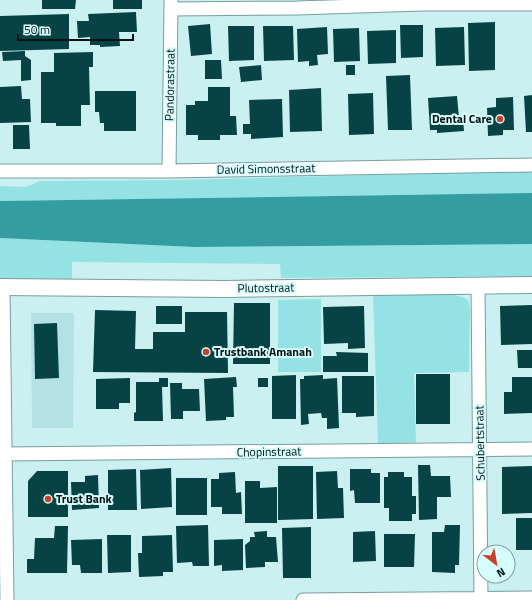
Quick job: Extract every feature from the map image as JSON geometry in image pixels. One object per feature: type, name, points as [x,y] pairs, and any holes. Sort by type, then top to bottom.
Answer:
[{"type":"street","points":[[171,4],[422,2],[532,4]]},
{"type":"street","name":"Pandorastraat","points":[[169,171],[171,4]]},
{"type":"street","name":"David Simonsstraat","points":[[0,171],[169,171],[532,164]]},
{"type":"street","name":"Plutostraat","points":[[2,286],[225,289],[532,285]]},
{"type":"street","points":[[2,286],[7,600]]},
{"type":"street","name":"Schubertstraat","points":[[478,286],[481,599]]},
{"type":"street","name":"Chopinstraat","points":[[5,454],[532,449]]},
{"type":"street","points":[[303,600],[532,598]]},
{"type":"shaded area","points":[[532,171],[532,193],[0,201],[0,186],[26,187],[40,181],[176,180]]},
{"type":"shaded area","points":[[532,193],[532,244],[194,247],[0,238],[0,201]]},
{"type":"shaded area","points":[[0,238],[194,247],[532,244],[532,276],[281,278],[280,264],[72,262],[72,279],[0,279]]},
{"type":"shaded area","points":[[373,295],[454,295],[468,300],[470,308],[469,372],[414,373],[416,442],[378,444]]},
{"type":"shaded area","points":[[321,299],[321,372],[278,372],[278,300]]},
{"type":"shaded area","points":[[31,313],[74,313],[73,428],[32,428]]},
{"type":"building","points":[[42,0],[76,0],[75,9],[42,9]]},
{"type":"building","points":[[113,0],[142,0],[142,9],[113,9]]},
{"type":"building","points":[[136,12],[137,32],[119,32],[120,46],[100,47],[100,45],[90,45],[90,37],[78,38],[77,21],[89,21],[88,14]]},
{"type":"building","points":[[69,14],[69,49],[0,51],[0,16]]},
{"type":"building","points":[[495,22],[495,70],[469,71],[468,23]]},
{"type":"building","points":[[210,24],[212,54],[191,56],[188,26]]},
{"type":"building","points":[[400,25],[423,25],[423,57],[401,58]]},
{"type":"building","points":[[228,26],[254,26],[254,60],[229,61]]},
{"type":"building","points":[[263,26],[293,26],[294,60],[264,61]]},
{"type":"building","points":[[327,27],[328,54],[317,55],[318,65],[309,66],[309,61],[298,62],[297,29]]},
{"type":"building","points":[[464,27],[465,65],[436,66],[435,28]]},
{"type":"building","points":[[359,28],[360,61],[334,62],[333,29]]},
{"type":"building","points":[[396,30],[396,63],[368,64],[367,31]]},
{"type":"building","points":[[25,51],[25,56],[31,60],[31,80],[21,81],[21,60],[3,61],[2,52]]},
{"type":"building","points":[[93,52],[93,67],[89,67],[90,105],[81,105],[81,126],[56,126],[56,123],[41,123],[41,72],[54,72],[54,53]]},
{"type":"building","points":[[205,60],[221,60],[222,79],[205,79]]},
{"type":"building","points":[[261,65],[262,80],[241,82],[239,67]]},
{"type":"building","points":[[346,65],[355,65],[355,75],[346,75]]},
{"type":"building","points":[[410,75],[412,130],[388,130],[386,76]]},
{"type":"building","points":[[21,86],[22,99],[30,99],[31,122],[0,123],[0,87]]},
{"type":"building","points":[[208,87],[230,87],[230,116],[236,116],[237,135],[220,135],[220,140],[198,140],[198,135],[186,135],[186,105],[195,105],[195,101],[208,101]]},
{"type":"building","points":[[321,88],[322,131],[290,132],[289,90]]},
{"type":"building","points":[[95,91],[136,91],[136,131],[104,131],[104,123],[100,123],[99,112],[95,112]]},
{"type":"building","points":[[373,93],[374,134],[349,135],[348,94]]},
{"type":"building","points":[[532,95],[532,132],[526,132],[524,96]]},
{"type":"building","points":[[457,96],[459,118],[463,118],[464,131],[437,133],[437,130],[430,130],[428,98]]},
{"type":"building","name":"Dental Care","points":[[513,97],[514,130],[503,130],[503,135],[488,136],[487,108],[496,107],[496,98]]},
{"type":"building","points":[[282,99],[283,137],[251,139],[251,134],[243,134],[243,124],[250,124],[249,100]]},
{"type":"building","points":[[13,125],[29,125],[30,149],[13,149]]},
{"type":"building","points":[[234,303],[270,303],[270,364],[233,364]]},
{"type":"building","points":[[532,305],[532,344],[501,345],[500,306]]},
{"type":"building","points":[[156,306],[182,306],[182,324],[156,324]]},
{"type":"building","points":[[364,306],[365,348],[348,349],[348,343],[324,344],[323,307]]},
{"type":"building","points":[[95,310],[136,311],[135,349],[153,349],[153,332],[185,332],[185,312],[227,312],[228,373],[93,372]]},
{"type":"building","points":[[57,323],[59,378],[35,379],[34,324]]},
{"type":"building","points":[[517,350],[532,350],[532,368],[518,368]]},
{"type":"building","points":[[336,352],[368,353],[368,372],[323,372],[323,356],[337,356]]},
{"type":"building","points":[[416,374],[450,374],[450,424],[416,424]]},
{"type":"building","points":[[296,375],[296,419],[272,419],[272,376]]},
{"type":"building","points":[[323,375],[323,379],[337,378],[339,428],[327,429],[327,418],[322,418],[321,413],[308,414],[309,424],[301,425],[300,379],[304,379],[304,376]]},
{"type":"building","points":[[342,376],[374,376],[374,416],[356,417],[356,413],[342,413]]},
{"type":"building","points":[[236,377],[237,387],[233,387],[234,417],[226,417],[226,420],[206,421],[204,379]]},
{"type":"building","points":[[512,377],[532,377],[532,413],[504,414],[504,392],[512,392]]},
{"type":"building","points":[[130,378],[130,403],[119,403],[119,409],[96,409],[96,379]]},
{"type":"building","points":[[159,378],[168,378],[168,387],[162,387],[163,421],[134,421],[134,413],[136,412],[136,382],[159,382]]},
{"type":"building","points":[[258,378],[268,378],[268,387],[258,387]]},
{"type":"building","points":[[170,383],[182,383],[182,389],[199,389],[200,411],[183,411],[183,419],[171,419]]},
{"type":"building","points":[[418,465],[430,465],[431,476],[450,476],[451,497],[437,497],[437,519],[419,520]]},
{"type":"building","points":[[278,466],[313,466],[313,519],[278,520]]},
{"type":"building","points":[[532,466],[532,513],[502,514],[502,467]]},
{"type":"building","points":[[171,468],[172,507],[141,509],[140,470]]},
{"type":"building","points":[[136,469],[137,510],[108,510],[108,470]]},
{"type":"building","points":[[350,469],[371,469],[371,473],[380,473],[380,503],[355,503],[354,490],[350,491]]},
{"type":"building","name":"Trust Bank","points":[[37,471],[68,471],[68,517],[28,517],[28,481]]},
{"type":"building","points":[[337,471],[338,488],[343,488],[344,518],[317,519],[316,472]]},
{"type":"building","points":[[235,472],[236,493],[241,492],[242,514],[222,514],[222,507],[211,507],[211,479],[219,479],[219,473]]},
{"type":"building","points":[[388,472],[404,472],[404,477],[412,477],[412,496],[416,496],[416,514],[412,514],[412,521],[389,521],[389,508],[384,508],[384,477],[388,477]]},
{"type":"building","points":[[98,475],[99,508],[72,510],[71,482],[85,482],[85,476]]},
{"type":"building","points":[[176,478],[207,478],[207,515],[176,515]]},
{"type":"building","points":[[245,481],[260,481],[260,488],[277,487],[277,523],[245,523]]},
{"type":"building","points":[[516,518],[532,518],[532,550],[516,550]]},
{"type":"building","points":[[208,525],[209,566],[193,566],[192,562],[177,563],[176,526]]},
{"type":"building","points":[[445,525],[460,525],[459,565],[455,565],[455,573],[432,572],[432,532],[444,532]]},
{"type":"building","points":[[55,526],[68,526],[67,573],[27,573],[27,559],[34,559],[35,538],[54,538]]},
{"type":"building","points":[[311,527],[311,578],[283,578],[282,528]]},
{"type":"building","points":[[267,531],[267,537],[276,537],[278,562],[265,562],[265,567],[246,568],[245,545],[250,541],[250,537],[255,537],[254,532]]},
{"type":"building","points":[[375,531],[376,561],[353,562],[353,532]]},
{"type":"building","points":[[384,534],[415,534],[414,567],[384,567]]},
{"type":"building","points":[[107,535],[131,535],[131,572],[108,573]]},
{"type":"building","points":[[172,535],[173,572],[163,572],[163,576],[139,577],[138,553],[142,553],[142,536]]},
{"type":"building","points":[[102,539],[102,573],[81,573],[80,565],[72,565],[71,540]]},
{"type":"building","points":[[243,539],[243,570],[222,571],[222,565],[214,566],[214,540]]},
{"type":"place","name":"Dental Care","points":[[500,119]]},
{"type":"place","name":"Trustbank Amanah","points":[[206,352]]},
{"type":"place","name":"Trust Bank","points":[[48,499]]}]
